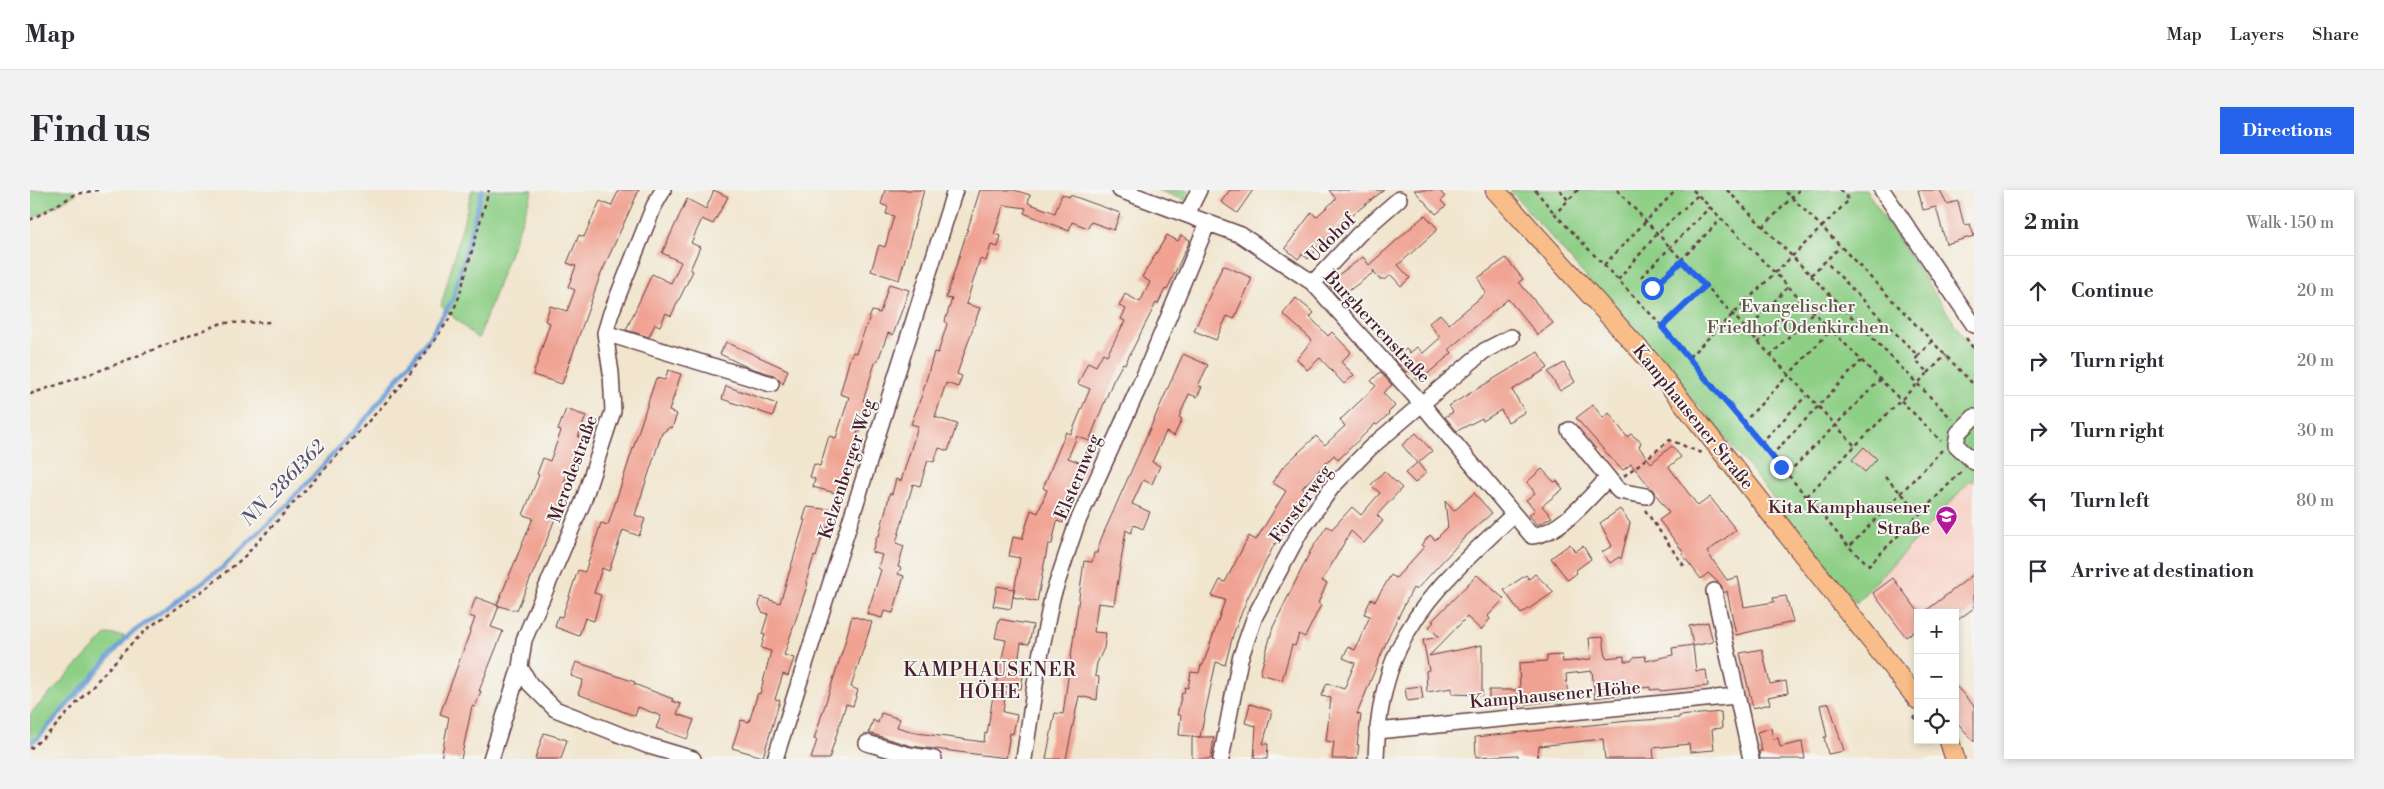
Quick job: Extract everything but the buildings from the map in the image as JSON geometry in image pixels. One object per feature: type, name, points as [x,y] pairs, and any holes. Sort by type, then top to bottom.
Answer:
[{"type":"main road","name":"Kamphausener Straße","points":[[1496,190],[1650,361],[1917,699]]},
{"type":"main road","points":[[1950,744],[1955,759]]},
{"type":"street","name":"Merodestraße","points":[[491,759],[520,667],[524,640],[583,502],[613,412],[611,373],[605,333],[611,313],[663,190]]},
{"type":"street","name":"Kelzenberger Weg","points":[[775,759],[955,190]]},
{"type":"street","name":"Burgherrenstraße","points":[[1120,190],[1241,235],[1313,283],[1421,403],[1532,536],[1544,535],[1580,508],[1611,481]]},
{"type":"street","points":[[1188,214],[1199,190]]},
{"type":"street","points":[[1882,190],[1974,325]]},
{"type":"street","name":"Udohof","points":[[1313,283],[1359,234],[1399,199]]},
{"type":"street","name":"Elsternweg","points":[[1024,759],[1037,672],[1052,598],[1074,533],[1144,376],[1208,222]]},
{"type":"street","points":[[605,333],[770,384]]},
{"type":"street","name":"Försterweg","points":[[1221,759],[1240,659],[1255,616],[1300,532],[1332,487],[1370,448],[1484,350],[1511,337]]},
{"type":"street","points":[[1973,461],[1956,445],[1958,433],[1974,417]]},
{"type":"street","points":[[1569,430],[1619,491],[1640,495]]},
{"type":"street","points":[[1376,759],[1377,731],[1382,699],[1399,648],[1416,619],[1445,580],[1513,515]]},
{"type":"street","points":[[1714,591],[1751,759]]},
{"type":"street","points":[[520,667],[530,684],[555,709],[646,744],[693,759]]},
{"type":"street","name":"Kamphausener Höhe","points":[[1377,731],[1736,696]]},
{"type":"street","points":[[868,743],[909,756],[934,759]]},
{"type":"path","points":[[73,190],[76,194]]},
{"type":"path","points":[[30,220],[76,194],[98,190]]},
{"type":"path","points":[[30,749],[52,730],[131,644],[151,626],[209,586],[243,558],[317,480],[388,400],[436,340],[450,318],[459,297],[489,190]]},
{"type":"path","points":[[1535,190],[1555,214],[1662,327],[1849,547],[1869,565],[1973,461]]},
{"type":"path","points":[[1560,190],[1568,200]]},
{"type":"path","points":[[1555,214],[1578,190]]},
{"type":"path","points":[[1604,265],[1676,190]]},
{"type":"path","points":[[1693,190],[1946,446],[1849,547]]},
{"type":"path","points":[[1727,190],[1962,429]]},
{"type":"path","points":[[1784,190],[1822,227],[1974,386]]},
{"type":"path","points":[[1763,226],[1799,190]]},
{"type":"path","points":[[1688,358],[1849,200],[1840,190]]},
{"type":"path","points":[[1619,191],[1732,316],[1855,446]]},
{"type":"path","points":[[1618,280],[1657,234],[1698,195]]},
{"type":"path","points":[[1710,207],[1640,277],[1652,288],[1722,219]]},
{"type":"path","points":[[1810,275],[1840,247]]},
{"type":"path","points":[[1825,261],[1918,356]]},
{"type":"path","points":[[1662,327],[1705,286]]},
{"type":"path","points":[[1746,331],[1788,287]]},
{"type":"path","points":[[1758,343],[1800,299]]},
{"type":"path","points":[[1770,356],[1813,312]]},
{"type":"path","points":[[30,394],[96,372],[222,323],[272,322]]},
{"type":"path","points":[[1743,423],[1831,330]]},
{"type":"path","points":[[1928,373],[1915,360],[1932,341]]},
{"type":"path","points":[[1807,496],[1946,355]]},
{"type":"path","points":[[1771,456],[1861,361]]},
{"type":"path","points":[[1788,473],[1880,380]]},
{"type":"path","points":[[1761,444],[1807,395]]},
{"type":"path","points":[[1611,481],[1670,440],[1705,454]]},
{"type":"path","points":[[1885,478],[1921,513]]},
{"type":"path","points":[[1640,495],[1684,566]]},
{"type":"shaded area","name":"Kita Kamphausener Straße","points":[[1971,480],[1974,483],[1974,613],[1959,625],[1959,609],[1914,609],[1914,633],[1905,640],[1866,590]]},
{"type":"green space","points":[[30,190],[73,190],[76,194],[30,220]]},
{"type":"green space","points":[[472,190],[533,190],[478,339],[441,306]]},
{"type":"green space","points":[[1157,190],[1190,190],[1185,200]]},
{"type":"green space","name":"Evangelischer Friedhof Odenkirchen","points":[[1510,190],[1866,190],[1974,353],[1974,483],[1971,480],[1856,603],[1716,426]]},
{"type":"green space","points":[[107,634],[124,636],[120,647],[67,708],[30,746],[30,714]]},
{"type":"waterway","name":"NN_2861362","points":[[30,743],[38,738],[129,635],[222,568],[280,512],[371,413],[429,338],[453,299],[482,190]]},
{"type":"place","name":"Kita Kamphausener Straße","points":[[1946,536]]},
{"type":"district","name":"KAMPHAUSENER HÖHE","points":[[990,681]]},
{"type":"route","points":[[1652,288],[1682,261],[1705,286],[1662,327],[1781,467]]}]
